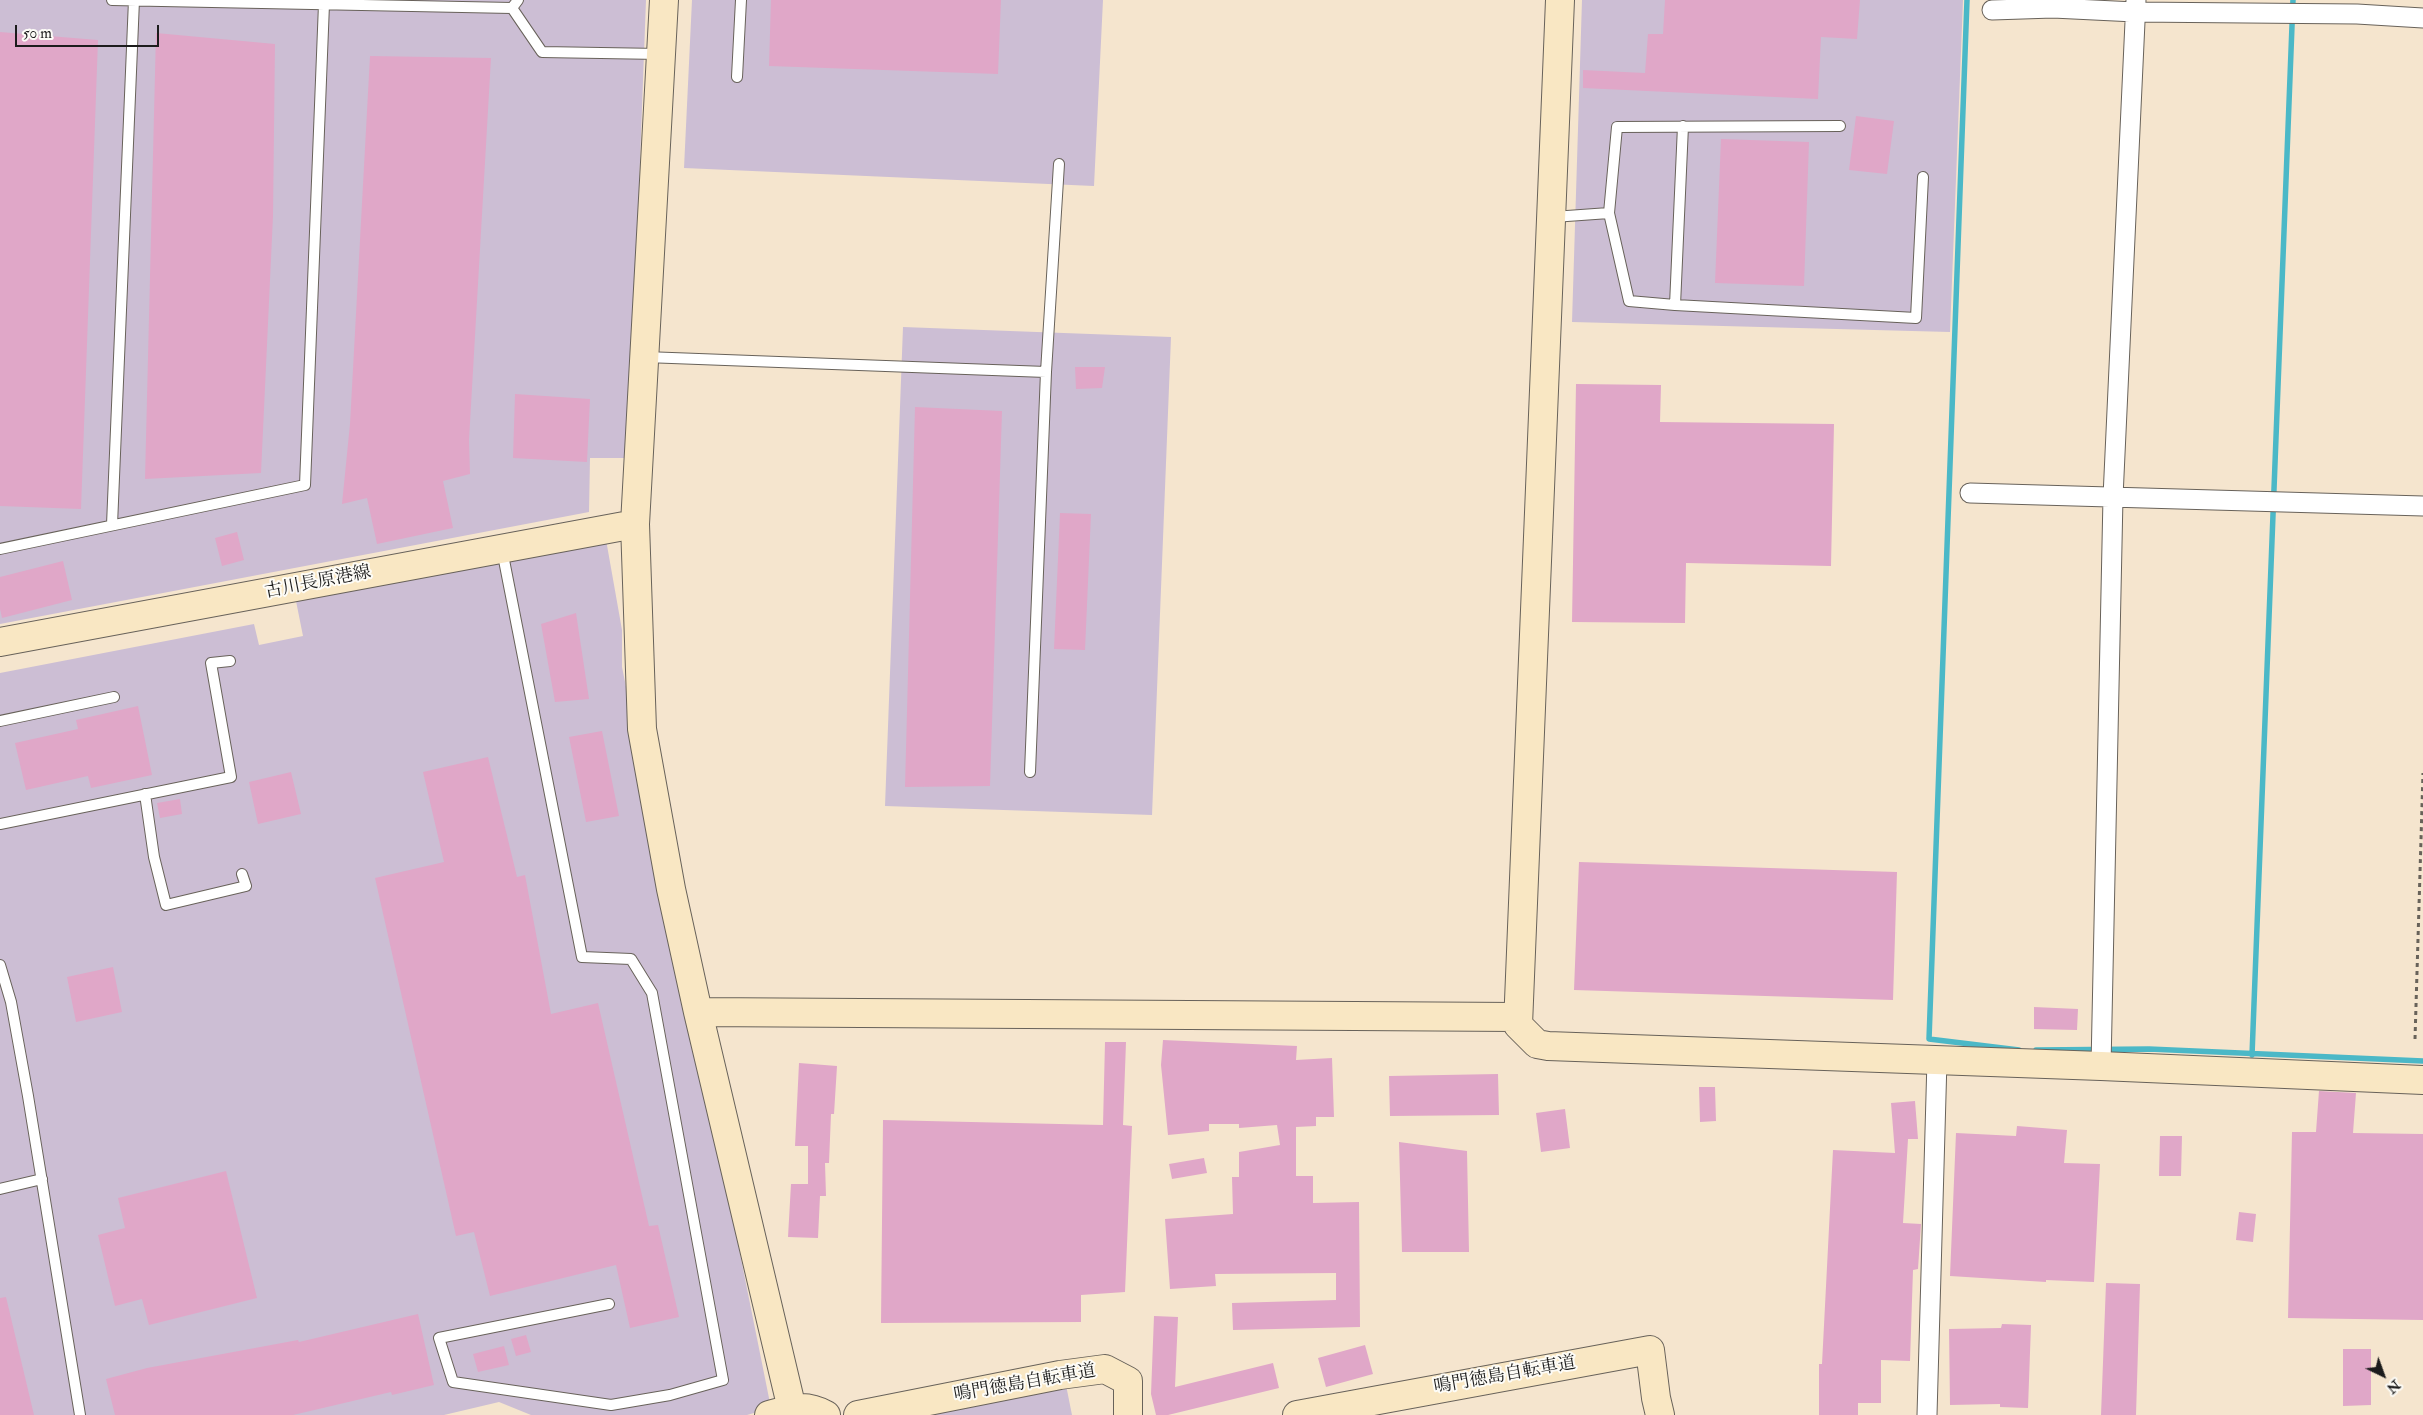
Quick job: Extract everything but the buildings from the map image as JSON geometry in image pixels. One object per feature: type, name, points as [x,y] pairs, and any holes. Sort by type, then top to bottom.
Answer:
[{"type":"street","points":[[664,0],[635,524],[642,730],[671,889],[780,1412],[813,1408],[826,1415]]},
{"type":"street","points":[[1560,0],[1518,1025],[1537,1044],[1548,1046],[1937,1060],[2100,1062],[2423,1080]]},
{"type":"street","points":[[1992,10],[2136,6],[2423,18]]},
{"type":"street","points":[[2100,1062],[2113,497],[2136,6]]},
{"type":"street","points":[[1970,493],[2423,506]]},
{"type":"street","name":"古川長原港線","points":[[0,642],[635,524]]},
{"type":"street","points":[[698,1012],[1517,1017]]},
{"type":"street","points":[[1928,1415],[1937,1060]]},
{"type":"street","name":"鳴門徳島自転車道","points":[[1297,1415],[1650,1350],[1660,1415]]},
{"type":"street","name":"鳴門徳島自転車道","points":[[858,1415],[1060,1375],[1105,1369],[1128,1381],[1128,1415]]},
{"type":"lane","points":[[112,0],[324,4],[515,4],[542,52],[661,54]]},
{"type":"lane","points":[[112,525],[134,0]]},
{"type":"lane","points":[[737,77],[741,0]]},
{"type":"lane","points":[[0,549],[305,485],[324,4]]},
{"type":"lane","points":[[1840,126],[1618,126],[1609,213],[1629,300],[1675,305],[1916,318],[1923,177]]},
{"type":"lane","points":[[1675,305],[1683,126]]},
{"type":"lane","points":[[1030,772],[1046,372],[1060,164]]},
{"type":"lane","points":[[1551,217],[1609,213]]},
{"type":"lane","points":[[644,357],[1046,372]]},
{"type":"lane","points":[[501,549],[582,957],[631,959],[652,993],[723,1380],[670,1395],[611,1405],[453,1382],[439,1338],[609,1304]]},
{"type":"lane","points":[[0,824],[231,777],[211,663],[230,661]]},
{"type":"lane","points":[[0,721],[114,697]]},
{"type":"lane","points":[[145,794],[154,856],[166,905],[246,886],[242,874]]},
{"type":"lane","points":[[0,965],[2,978],[11,1002],[80,1415]]},
{"type":"lane","points":[[0,1189],[42,1179]]},
{"type":"path","points":[[2415,1039],[2423,774]]},
{"type":"shaded area","points":[[0,0],[646,0],[629,458],[590,458],[589,512],[0,624]]},
{"type":"shaded area","points":[[692,0],[1103,0],[1094,186],[684,168]]},
{"type":"shaded area","points":[[1582,0],[1963,0],[1950,332],[1572,322]]},
{"type":"shaded area","points":[[903,327],[1171,337],[1152,815],[885,806]]},
{"type":"shaded area","points":[[605,534],[622,630],[622,667],[771,1408],[747,1415],[531,1415],[499,1402],[444,1415],[0,1415],[0,673],[254,624],[259,645],[303,636],[295,596]]},
{"type":"shaded area","points":[[1066,1385],[1072,1415],[910,1415]]},
{"type":"waterway","points":[[1967,0],[1929,1039],[2019,1050]]},
{"type":"waterway","points":[[2252,1055],[2293,0]]},
{"type":"waterway","points":[[2036,1050],[2149,1049],[2423,1061]]}]
